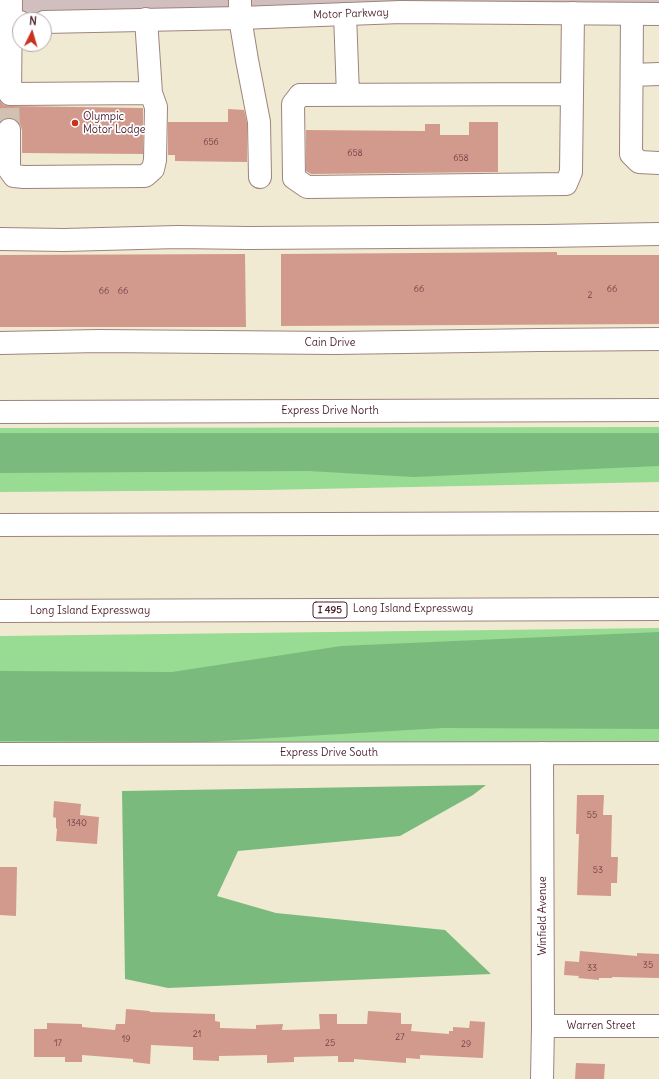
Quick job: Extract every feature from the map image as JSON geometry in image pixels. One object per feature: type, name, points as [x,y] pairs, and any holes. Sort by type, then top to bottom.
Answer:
[{"type":"main road","points":[[11,0],[10,94],[151,93]]},
{"type":"main road","name":"Motor Parkway","points":[[52,22],[146,19],[240,9],[345,14],[401,12],[452,6],[573,13],[605,7],[632,14],[659,14]]},
{"type":"main road","points":[[240,9],[247,60],[259,122],[260,177]]},
{"type":"main road","points":[[572,94],[300,95],[293,104],[294,178],[306,187],[566,184],[571,172],[572,94],[573,13]]},
{"type":"main road","points":[[345,14],[348,95]]},
{"type":"main road","points":[[632,14],[631,154],[639,162],[659,163]]},
{"type":"main road","points":[[9,130],[9,169],[14,176],[145,176],[153,169],[155,160],[156,107],[151,93],[146,19]]},
{"type":"main road","points":[[632,74],[659,74]]},
{"type":"main road","points":[[0,239],[64,240],[177,237],[248,238],[659,234]]},
{"type":"main road","name":"Cain Drive","points":[[0,342],[334,344],[659,339]]},
{"type":"main road","name":"Express Drive North","points":[[0,412],[659,410]]},
{"type":"main road","points":[[0,525],[659,523]]},
{"type":"main road","name":"Long Island Expressway","points":[[0,611],[659,609]]},
{"type":"main road","name":"Winfield Avenue","points":[[542,753],[542,1079]]},
{"type":"main road","name":"Express Drive South","points":[[0,754],[659,753]]},
{"type":"main road","name":"Warren Street","points":[[543,1026],[659,1026]]},
{"type":"shaded area","points":[[0,0],[659,0],[659,20],[52,20],[52,12],[12,12]]},
{"type":"green space","points":[[659,427],[659,482],[265,490],[0,492],[0,428]]},
{"type":"green space","points":[[0,433],[659,433],[659,466],[414,477],[308,471],[0,473]]},
{"type":"green space","points":[[659,628],[659,742],[0,744],[0,636]]},
{"type":"green space","points":[[659,632],[659,729],[443,728],[204,742],[0,741],[0,671],[172,672],[341,646]]},
{"type":"green space","points":[[486,785],[473,795],[400,836],[238,851],[217,896],[276,913],[445,930],[491,974],[168,988],[125,979],[122,791]]},
{"type":"building","name":"Olympic Motor Lodge","points":[[0,101],[4,105],[10,106],[143,108],[143,154],[22,153],[22,130],[20,124],[16,119],[9,118],[3,119],[0,122]]},
{"type":"building","points":[[228,109],[244,110],[247,123],[247,162],[175,161],[175,155],[168,155],[168,122],[228,122]]},
{"type":"building","points":[[469,122],[498,122],[498,172],[311,174],[306,171],[306,130],[425,131],[425,124],[440,124],[440,135],[469,135]]},
{"type":"building","points":[[557,252],[557,255],[659,255],[659,324],[281,326],[281,254]]},
{"type":"building","points":[[245,254],[246,327],[0,327],[0,255]]},
{"type":"building","points":[[577,795],[604,795],[603,815],[612,815],[611,857],[618,857],[617,883],[611,883],[611,896],[577,895],[579,834],[576,834]]},
{"type":"building","points":[[54,801],[81,804],[80,815],[99,817],[97,844],[56,841],[56,818],[53,817]]},
{"type":"building","points":[[0,867],[17,867],[16,916],[0,915]]},
{"type":"building","points":[[580,951],[637,956],[637,953],[659,954],[659,978],[612,977],[599,978],[599,980],[564,975],[565,961],[579,962]]},
{"type":"building","points":[[126,1009],[150,1012],[215,1014],[215,1021],[220,1022],[220,1028],[256,1029],[256,1025],[283,1024],[282,1030],[320,1029],[319,1014],[337,1014],[337,1024],[367,1024],[368,1011],[401,1013],[401,1024],[412,1024],[411,1031],[449,1034],[449,1031],[453,1031],[453,1027],[469,1028],[470,1021],[485,1022],[483,1058],[420,1055],[420,1059],[406,1058],[406,1063],[354,1059],[354,1062],[338,1062],[338,1056],[294,1057],[294,1062],[267,1063],[267,1055],[219,1056],[219,1061],[193,1060],[193,1047],[151,1045],[150,1064],[133,1062],[133,1059],[82,1055],[82,1062],[65,1062],[65,1057],[34,1057],[34,1029],[47,1029],[47,1023],[82,1024],[82,1027],[115,1030],[116,1024],[125,1024]]},
{"type":"building","points":[[576,1063],[605,1064],[604,1079],[575,1079]]},
{"type":"tunnel","points":[[9,130],[8,101],[10,94]]},
{"type":"place","name":"Olympic Motor Lodge","points":[[75,123]]}]
